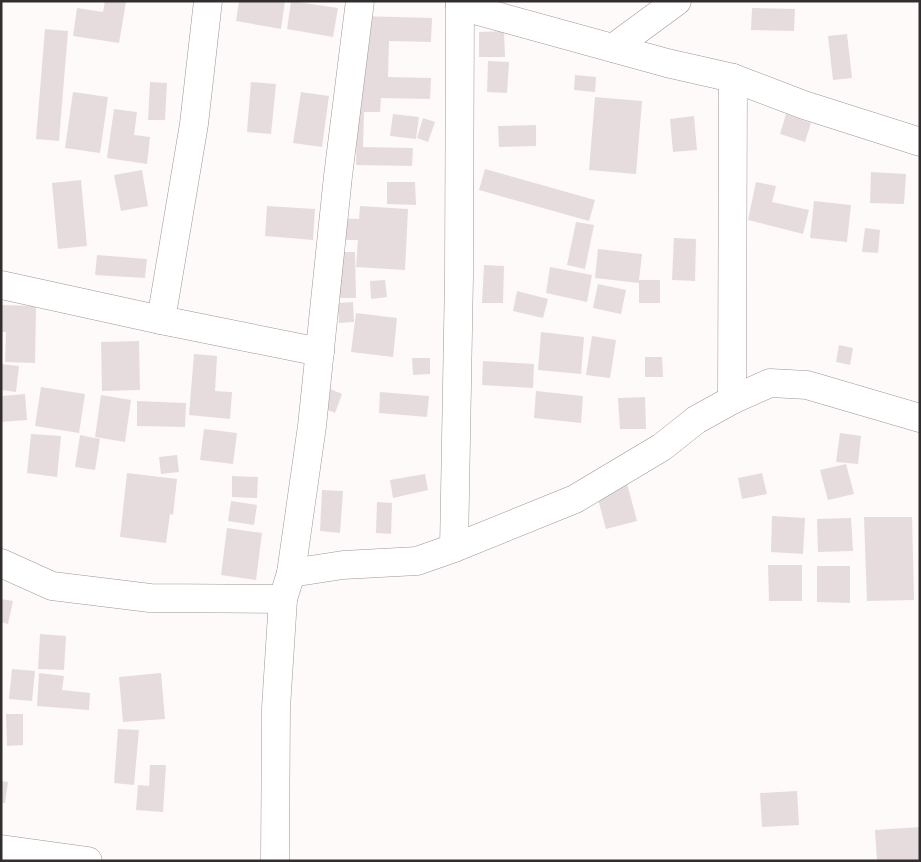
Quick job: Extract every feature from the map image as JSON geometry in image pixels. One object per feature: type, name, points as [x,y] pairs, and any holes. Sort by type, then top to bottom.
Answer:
[{"type":"street","points":[[161,320],[194,124],[208,1]]},
{"type":"street","points":[[275,861],[276,708],[283,599],[291,573],[312,426],[360,1]]},
{"type":"street","points":[[614,48],[677,1]]},
{"type":"street","points":[[454,548],[459,276],[460,4],[614,48],[734,78],[804,105],[920,142]]},
{"type":"street","points":[[732,400],[734,78]]},
{"type":"street","points":[[1,285],[320,352]]},
{"type":"street","points":[[291,573],[343,564],[417,561],[454,548],[575,499],[662,447],[696,420],[732,400],[770,383],[807,385],[920,418]]},
{"type":"street","points":[[1,563],[52,586],[120,595],[150,598],[283,599]]},
{"type":"street","points":[[1,849],[88,861]]},
{"type":"building","points":[[105,1],[126,2],[119,43],[73,36],[77,8],[103,12]]},
{"type":"building","points":[[239,1],[285,1],[281,29],[236,21]]},
{"type":"building","points":[[291,1],[338,8],[333,37],[287,29]]},
{"type":"building","points":[[752,8],[795,9],[794,31],[751,30]]},
{"type":"building","points":[[359,16],[432,18],[431,42],[389,41],[388,77],[431,78],[430,99],[381,98],[380,112],[364,112],[363,147],[413,148],[412,166],[356,165]]},
{"type":"building","points":[[45,29],[68,31],[59,141],[36,139]]},
{"type":"building","points":[[504,31],[505,57],[479,57],[479,32]]},
{"type":"building","points":[[847,34],[852,78],[833,80],[828,36]]},
{"type":"building","points":[[488,61],[509,62],[507,93],[487,92]]},
{"type":"building","points":[[575,75],[596,77],[595,92],[574,90]]},
{"type":"building","points":[[150,82],[167,83],[165,120],[148,120]]},
{"type":"building","points":[[251,82],[276,84],[271,134],[247,132]]},
{"type":"building","points":[[73,92],[108,97],[100,153],[65,148]]},
{"type":"building","points":[[301,92],[329,96],[322,147],[293,143]]},
{"type":"building","points":[[595,97],[642,101],[636,174],[589,170]]},
{"type":"building","points":[[114,109],[137,112],[134,135],[150,137],[147,164],[107,158]]},
{"type":"building","points":[[393,114],[419,117],[416,139],[390,136]]},
{"type":"building","points":[[786,114],[811,123],[805,142],[780,134]]},
{"type":"building","points":[[694,116],[697,150],[673,152],[670,119]]},
{"type":"building","points":[[423,118],[435,122],[428,142],[417,138]]},
{"type":"building","points":[[536,125],[536,146],[499,147],[498,126]]},
{"type":"building","points":[[485,169],[595,200],[589,221],[479,190]]},
{"type":"building","points":[[142,170],[148,206],[121,211],[114,175]]},
{"type":"building","points":[[871,172],[906,174],[904,204],[870,203]]},
{"type":"building","points":[[81,180],[87,246],[58,249],[52,183]]},
{"type":"building","points":[[387,182],[415,182],[416,205],[387,204]]},
{"type":"building","points":[[756,182],[776,186],[772,202],[809,210],[803,234],[748,220]]},
{"type":"building","points":[[814,201],[851,205],[847,242],[810,238]]},
{"type":"building","points":[[267,206],[315,209],[313,240],[265,236]]},
{"type":"building","points":[[360,206],[408,209],[405,270],[356,267],[358,240],[338,240],[340,218],[359,219]]},
{"type":"building","points":[[576,222],[594,225],[585,269],[567,265]]},
{"type":"building","points":[[865,228],[880,230],[878,253],[862,252]]},
{"type":"building","points":[[674,238],[696,239],[695,281],[672,280]]},
{"type":"building","points":[[598,249],[642,254],[639,280],[660,280],[660,303],[639,303],[639,283],[595,278]]},
{"type":"building","points":[[334,252],[355,252],[356,298],[335,298]]},
{"type":"building","points":[[97,255],[147,259],[145,278],[95,275]]},
{"type":"building","points":[[484,265],[504,266],[503,303],[482,303]]},
{"type":"building","points":[[550,267],[592,275],[587,302],[546,293]]},
{"type":"building","points":[[385,280],[387,297],[371,299],[370,281]]},
{"type":"building","points":[[598,284],[626,290],[621,314],[593,308]]},
{"type":"building","points":[[517,291],[548,299],[543,318],[513,311]]},
{"type":"building","points":[[353,302],[354,322],[339,323],[338,303]]},
{"type":"building","points":[[1,305],[36,306],[35,363],[5,362],[6,332],[1,332]]},
{"type":"building","points":[[356,313],[397,318],[393,357],[351,352]]},
{"type":"building","points":[[541,332],[584,337],[581,374],[538,370]]},
{"type":"building","points":[[592,336],[616,340],[610,378],[586,375]]},
{"type":"building","points":[[139,341],[140,390],[102,391],[101,342]]},
{"type":"building","points":[[839,345],[853,348],[850,365],[836,362]]},
{"type":"building","points":[[194,354],[217,356],[215,391],[232,392],[230,419],[189,415]]},
{"type":"building","points":[[645,357],[662,357],[663,377],[645,377]]},
{"type":"building","points":[[412,358],[430,358],[430,374],[413,375]]},
{"type":"building","points":[[483,361],[534,364],[533,388],[482,385]]},
{"type":"building","points":[[1,364],[19,366],[16,392],[1,390]]},
{"type":"building","points":[[41,387],[85,394],[79,433],[35,426]]},
{"type":"building","points":[[328,388],[342,394],[335,413],[321,407]]},
{"type":"building","points":[[536,391],[583,396],[581,423],[534,418]]},
{"type":"building","points":[[380,392],[429,396],[427,417],[379,413]]},
{"type":"building","points":[[25,394],[27,420],[1,422],[1,396]]},
{"type":"building","points":[[101,395],[131,400],[125,442],[95,437]]},
{"type":"building","points":[[645,397],[646,429],[620,429],[618,398]]},
{"type":"building","points":[[137,401],[186,403],[185,427],[137,426]]},
{"type":"building","points":[[204,429],[237,433],[233,464],[200,460]]},
{"type":"building","points":[[840,433],[861,436],[858,464],[836,462]]},
{"type":"building","points":[[31,434],[61,436],[57,477],[27,473]]},
{"type":"building","points":[[80,435],[100,439],[95,470],[75,467]]},
{"type":"building","points":[[177,455],[179,472],[161,474],[159,457]]},
{"type":"building","points":[[846,464],[854,494],[828,500],[820,470]]},
{"type":"building","points":[[127,473],[177,479],[173,515],[170,514],[166,543],[120,537]]},
{"type":"building","points":[[762,473],[767,494],[742,499],[738,478]]},
{"type":"building","points":[[425,474],[428,490],[393,498],[390,480]]},
{"type":"building","points":[[232,476],[258,477],[257,498],[232,497]]},
{"type":"building","points":[[625,476],[637,521],[606,529],[594,484]]},
{"type":"building","points":[[322,490],[343,491],[340,533],[320,531]]},
{"type":"building","points":[[231,501],[257,505],[254,525],[228,521]]},
{"type":"building","points":[[377,502],[392,503],[391,534],[376,533]]},
{"type":"building","points":[[772,516],[805,518],[803,554],[771,552]]},
{"type":"building","points":[[864,517],[912,517],[914,600],[867,601]]},
{"type":"building","points":[[851,518],[853,551],[818,552],[817,519]]},
{"type":"building","points":[[227,528],[262,533],[256,580],[221,575]]},
{"type":"building","points":[[768,565],[802,565],[802,601],[769,601]]},
{"type":"building","points":[[817,566],[850,566],[850,603],[817,602]]},
{"type":"building","points":[[1,599],[13,601],[8,624],[1,622]]},
{"type":"building","points":[[40,634],[66,636],[64,670],[38,669]]},
{"type":"building","points":[[12,669],[35,671],[32,701],[9,699]]},
{"type":"building","points":[[39,673],[64,676],[62,690],[90,693],[89,710],[37,706]]},
{"type":"building","points":[[161,673],[165,719],[123,722],[119,677]]},
{"type":"building","points":[[6,714],[23,714],[23,745],[7,746]]},
{"type":"building","points":[[118,729],[139,730],[134,785],[114,783]]},
{"type":"building","points":[[150,765],[166,765],[163,812],[136,810],[138,785],[149,786]]},
{"type":"building","points":[[1,781],[8,782],[5,803],[1,803]]},
{"type":"building","points":[[797,791],[799,825],[762,827],[760,793]]},
{"type":"building","points":[[920,827],[920,861],[877,861],[875,830]]}]
